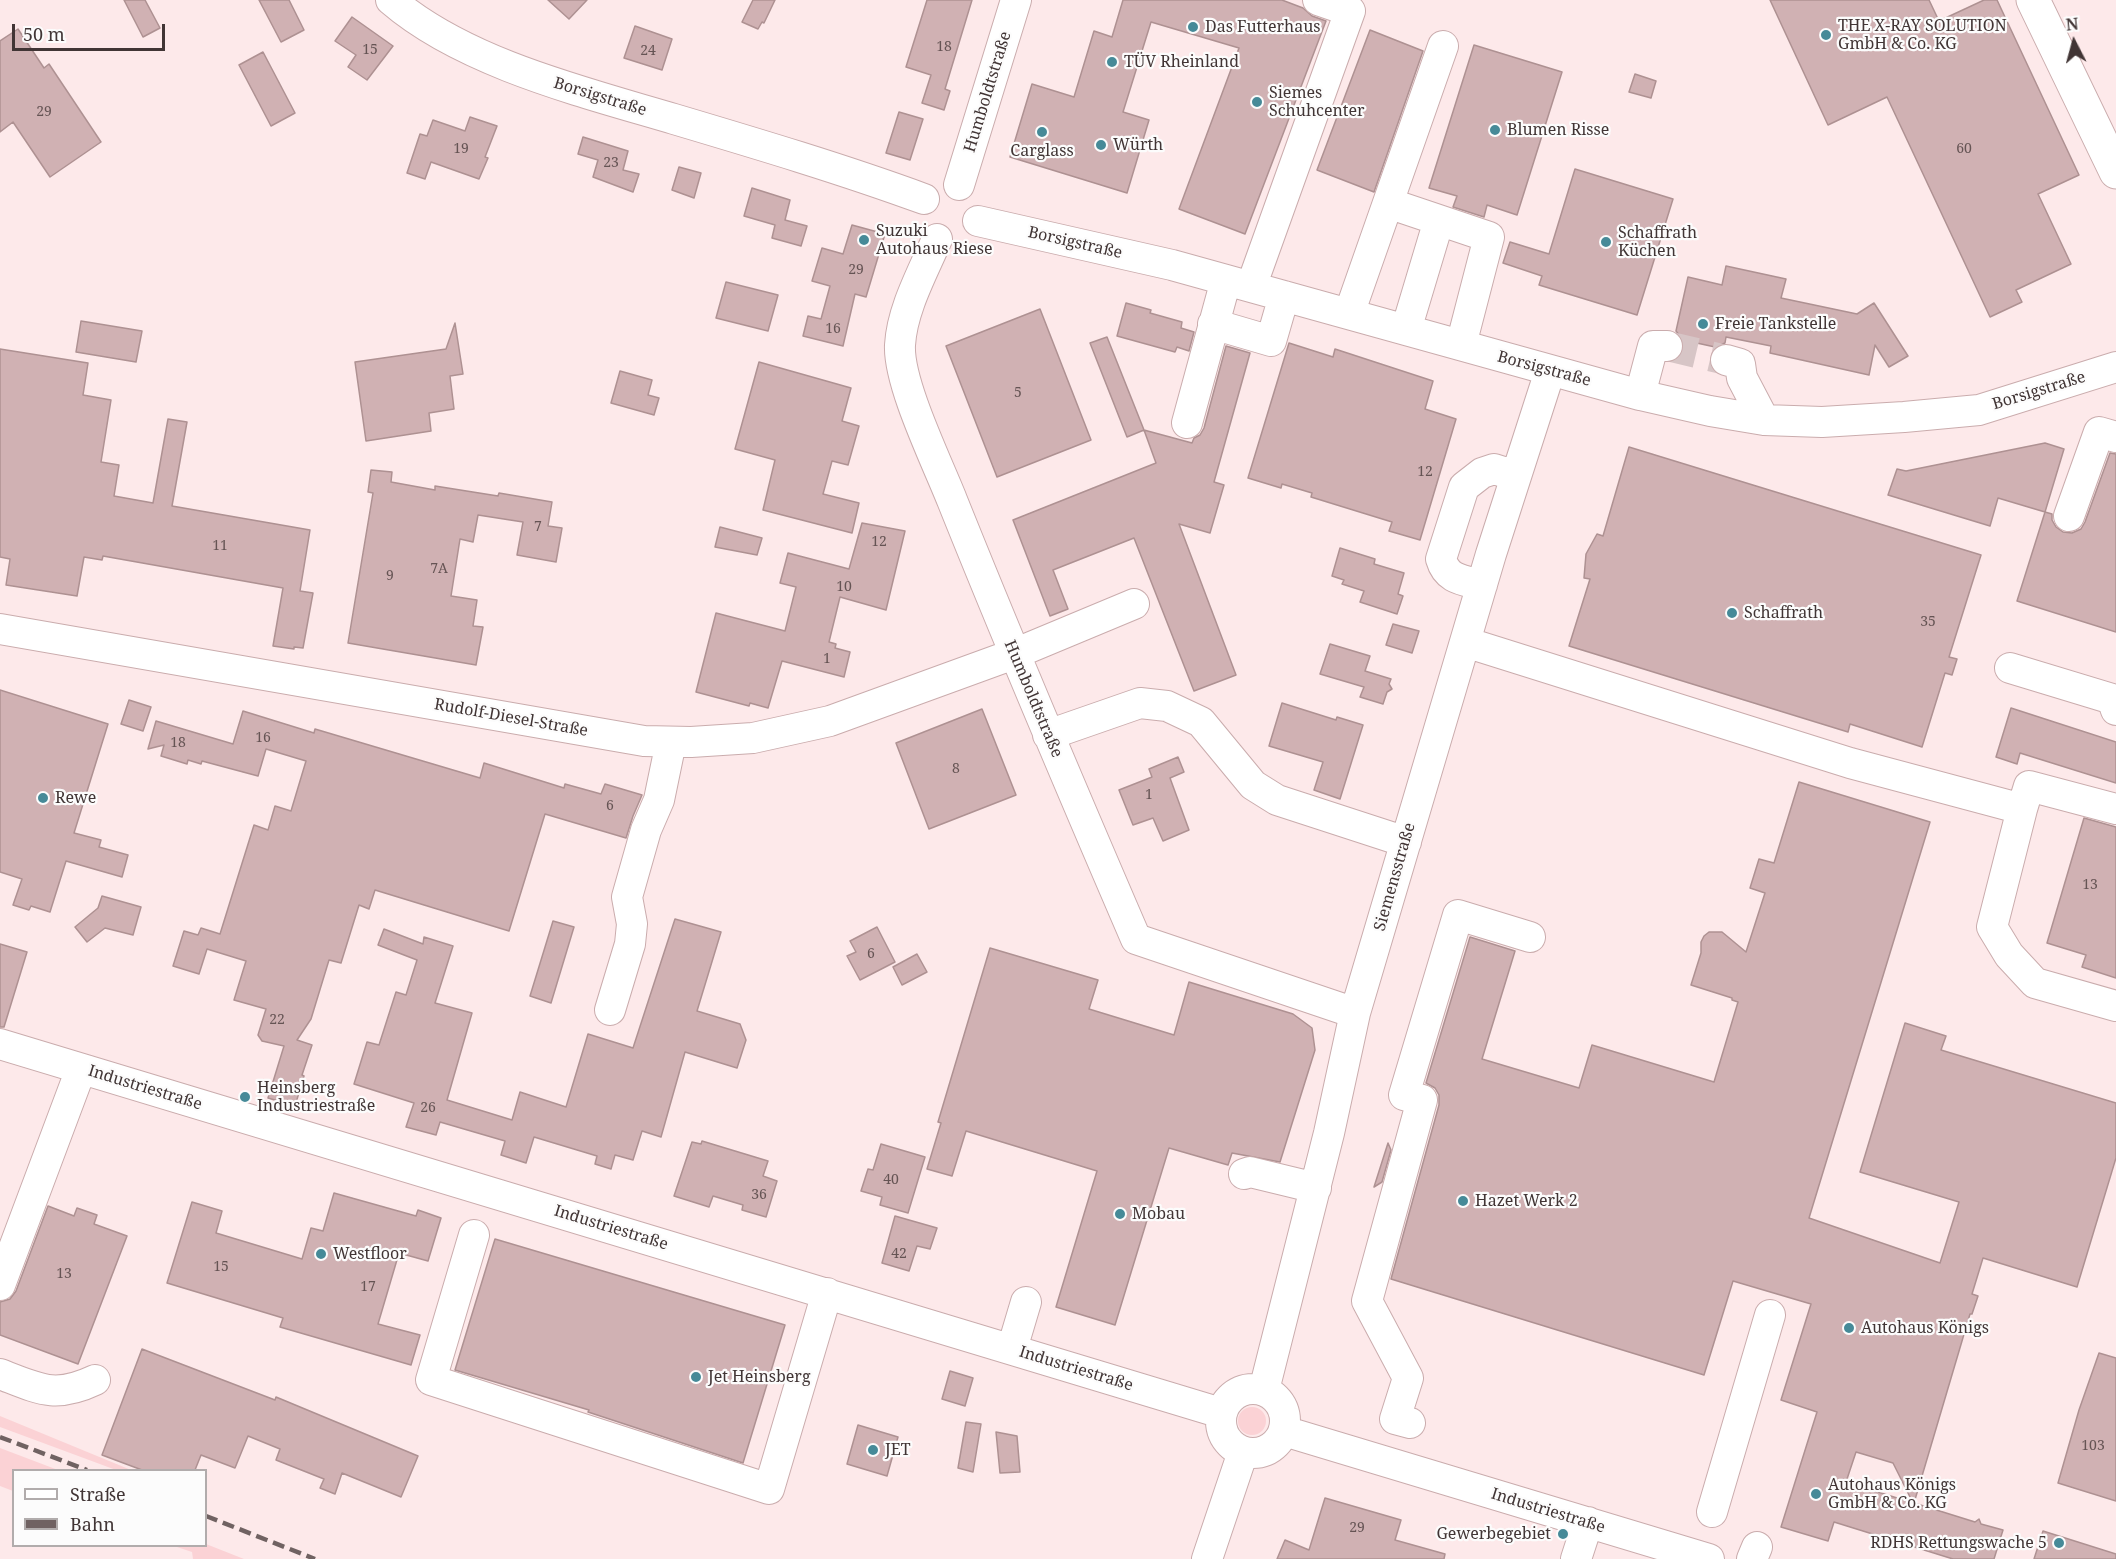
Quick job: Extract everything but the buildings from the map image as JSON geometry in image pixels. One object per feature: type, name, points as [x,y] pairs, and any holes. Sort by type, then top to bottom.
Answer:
[{"type":"main road","points":[[2033,0],[2116,172]]},
{"type":"street","name":"Borsigstraße","points":[[391,0],[442,35],[500,63],[572,89],[838,169],[924,199]]},
{"type":"street","name":"Humboldtstraße","points":[[959,185],[1016,0]]},
{"type":"street","points":[[1186,423],[1213,324],[1238,283],[1350,11],[1318,0]]},
{"type":"street","points":[[1349,314],[1443,46]]},
{"type":"street","points":[[949,183],[959,185],[967,189],[978,203],[978,220],[969,235],[962,239],[954,242],[937,239],[924,226],[921,217],[924,199],[939,186],[949,183]]},
{"type":"street","points":[[1388,203],[1489,237],[1461,345]]},
{"type":"street","name":"Borsigstraße","points":[[978,220],[1172,265],[1640,395],[1710,411],[1764,420],[1822,422],[1979,410],[2110,365]]},
{"type":"street","points":[[1406,330],[1439,220]]},
{"type":"street","name":"Humboldtstraße","points":[[937,239],[905,317],[900,347],[904,375],[1014,654],[1136,939],[1355,1013]]},
{"type":"street","points":[[1213,324],[1271,341],[1284,296]]},
{"type":"street","points":[[1640,395],[1660,355]]},
{"type":"street","name":"Siemensstraße","points":[[1264,1390],[1316,1188],[1355,1013],[1482,585],[1550,370]]},
{"type":"street","points":[[1730,371],[1764,420]]},
{"type":"street","points":[[2069,516],[2099,432],[2116,437]]},
{"type":"street","points":[[1482,585],[1453,577],[1444,569],[1442,559],[1460,499],[1464,487],[1482,473],[1494,469],[1516,476]]},
{"type":"street","name":"Rudolf-Diesel-Straße","points":[[0,629],[644,741],[691,742],[753,738],[830,721],[1014,654],[1134,604]]},
{"type":"street","points":[[1466,642],[1850,763],[2022,808]]},
{"type":"street","points":[[2010,668],[2112,699],[2116,710]]},
{"type":"street","points":[[1048,735],[1140,704],[1167,706],[1201,722],[1252,785],[1277,800],[1406,842]]},
{"type":"street","points":[[610,1010],[630,944],[632,924],[627,897],[646,830],[659,800],[671,742]]},
{"type":"street","points":[[2116,809],[2029,786],[1992,927],[2009,956],[2035,983],[2116,1006]]},
{"type":"street","points":[[1410,1423],[1395,1419],[1408,1378],[1367,1301],[1422,1100],[1404,1095],[1458,915],[1530,937]]},
{"type":"street","name":"Industriestraße","points":[[0,1044],[1221,1413]]},
{"type":"street","points":[[0,1286],[81,1069]]},
{"type":"street","points":[[1244,1174],[1250,1172],[1316,1188]]},
{"type":"street","points":[[474,1235],[432,1380],[769,1489],[827,1293]]},
{"type":"street","points":[[1012,1349],[1026,1302]]},
{"type":"street","points":[[1704,1557],[1701,1509],[1770,1315]]},
{"type":"street","points":[[0,1374],[56,1392],[77,1388],[95,1380]]},
{"type":"street","points":[[1246,1389],[1264,1390],[1278,1400],[1285,1414],[1284,1431],[1275,1446],[1260,1453],[1243,1452],[1229,1444],[1221,1429],[1221,1413],[1230,1397],[1246,1389]]},
{"type":"street","name":"Industriestraße","points":[[1284,1431],[1704,1557]]},
{"type":"street","points":[[1207,1559],[1243,1452]]},
{"type":"street","points":[[1576,1559],[1588,1522]]},
{"type":"shaded area","points":[[1252,1407],[1262,1411],[1266,1421],[1262,1431],[1252,1435],[1242,1431],[1238,1421],[1242,1411]]},
{"type":"shaded area","points":[[0,1416],[129,1469],[113,1469],[0,1427]]},
{"type":"shaded area","points":[[0,1448],[55,1469],[12,1469],[12,1491],[0,1486]]},
{"type":"shaded area","points":[[207,1544],[244,1559],[193,1559],[192,1552],[177,1547],[207,1547]]},
{"type":"tunnel","points":[[1667,346],[1726,360]]},
{"type":"railway","points":[[0,1437],[84,1469]]},
{"type":"railway","points":[[207,1516],[315,1559]]},
{"type":"place","name":"Das Futterhaus","points":[[1193,27]]},
{"type":"place","name":"THE X-RAY SOLUTION GmbH & Co. KG","points":[[1826,35]]},
{"type":"place","name":"TÜV Rheinland","points":[[1112,62]]},
{"type":"place","name":"Siemes Schuhcenter","points":[[1257,102]]},
{"type":"place","name":"Blumen Risse","points":[[1495,130]]},
{"type":"place","name":"Carglass","points":[[1042,132]]},
{"type":"place","name":"Würth","points":[[1101,145]]},
{"type":"place","name":"Suzuki Autohaus Riese","points":[[864,240]]},
{"type":"place","name":"Schaffrath Küchen","points":[[1606,242]]},
{"type":"place","name":"Freie Tankstelle","points":[[1703,324]]},
{"type":"place","name":"Schaffrath","points":[[1732,613]]},
{"type":"place","name":"Rewe","points":[[43,798]]},
{"type":"place","name":"Heinsberg Industriestraße","points":[[245,1097]]},
{"type":"place","name":"Hazet Werk 2","points":[[1463,1201]]},
{"type":"place","name":"Mobau","points":[[1120,1214]]},
{"type":"place","name":"Westfloor","points":[[321,1254]]},
{"type":"place","name":"Autohaus Königs","points":[[1849,1328]]},
{"type":"place","name":"Jet Heinsberg","points":[[696,1377]]},
{"type":"place","name":"JET","points":[[873,1450]]},
{"type":"place","name":"Autohaus Königs GmbH & Co. KG","points":[[1816,1494]]},
{"type":"place","name":"Gewerbegebiet","points":[[1563,1534]]},
{"type":"place","name":"RDHS Rettungswache 5","points":[[2059,1543]]}]
